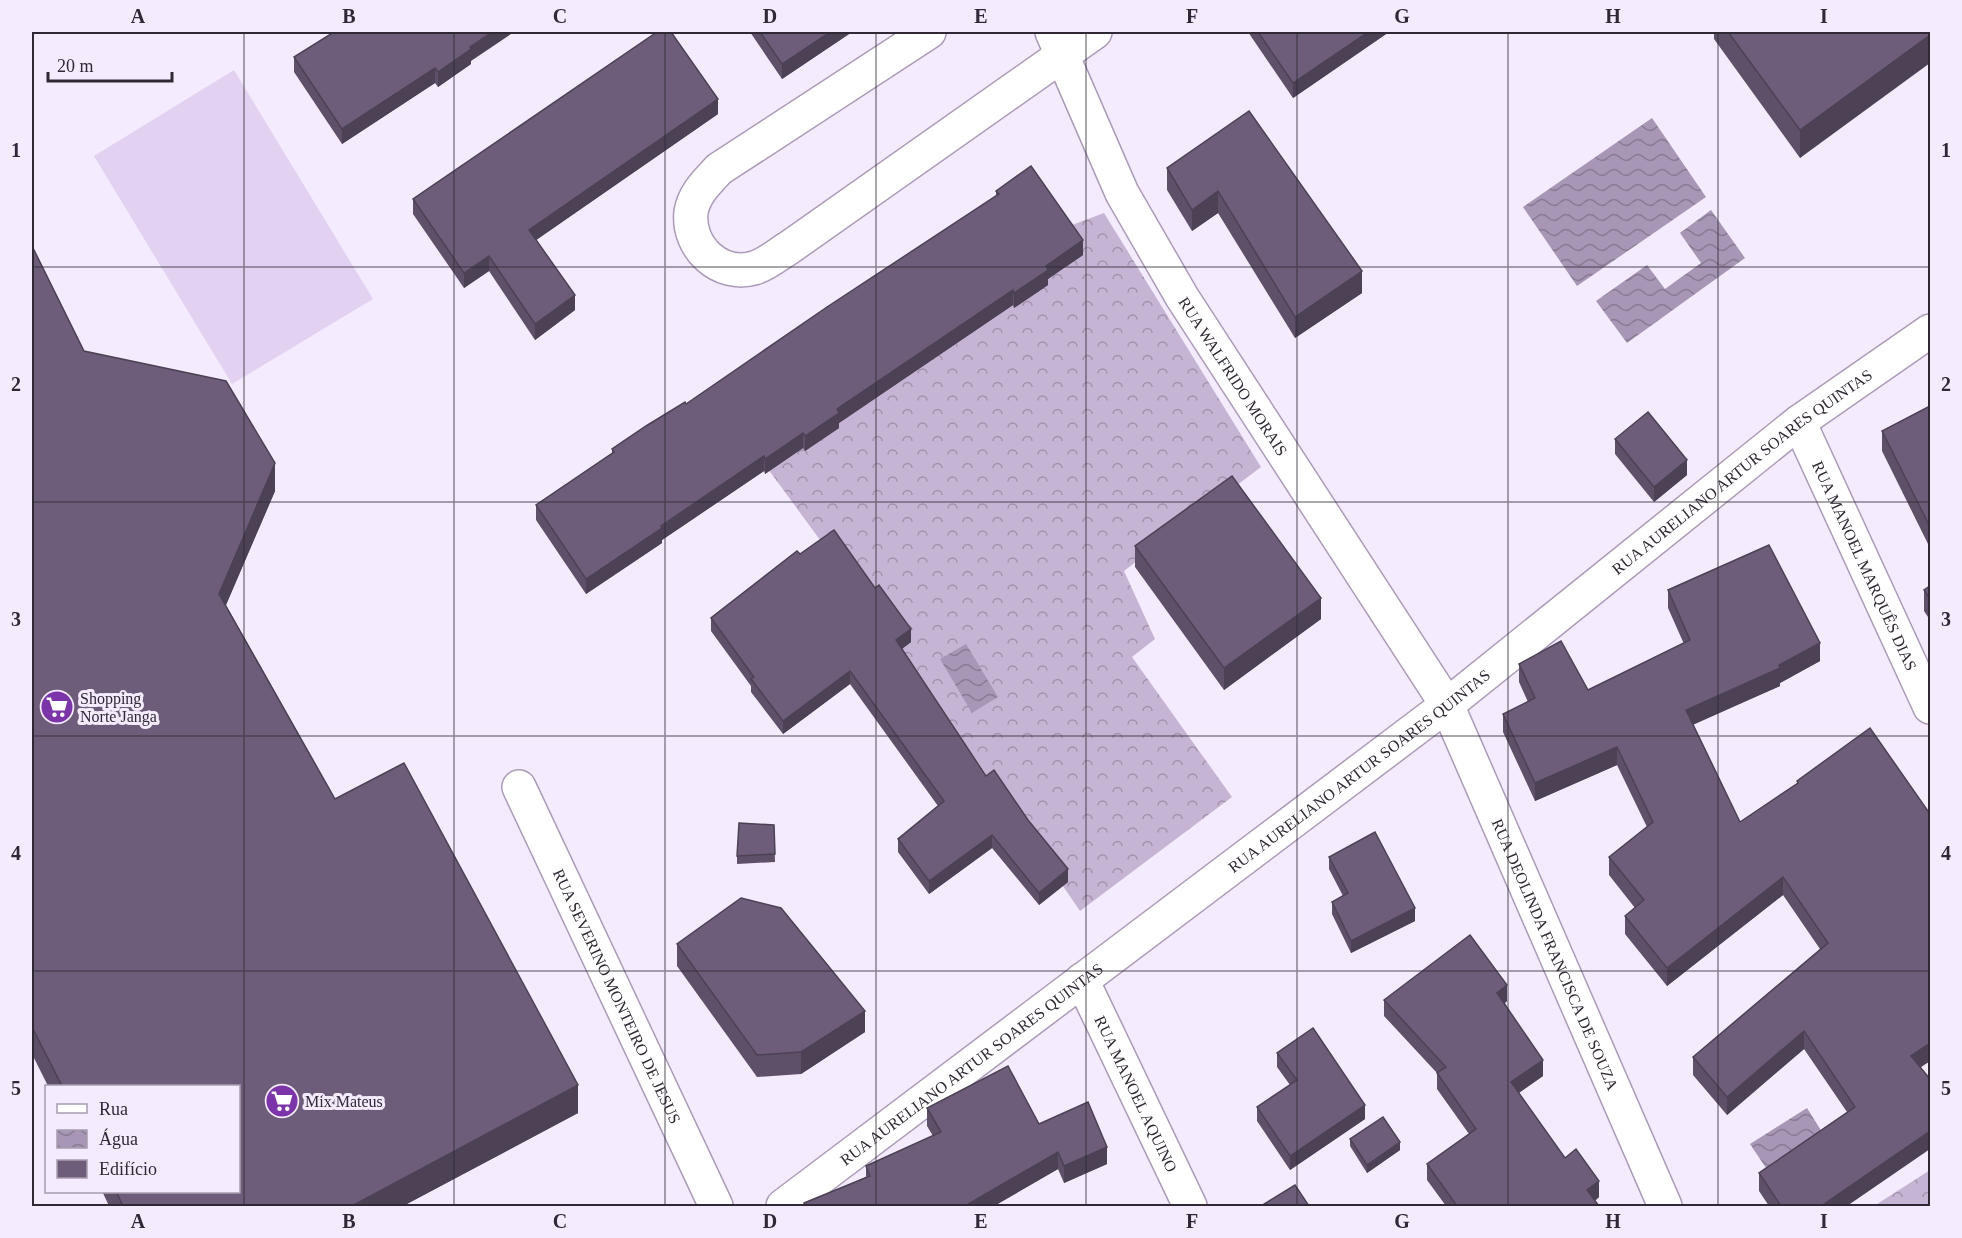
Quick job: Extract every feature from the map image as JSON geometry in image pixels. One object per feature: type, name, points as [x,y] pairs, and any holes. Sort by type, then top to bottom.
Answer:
[{"type":"street","points":[[929,32],[719,169],[699,191],[691,213],[693,231],[702,250],[715,265],[732,270],[754,268],[790,247],[1057,43],[1095,32]]},
{"type":"street","name":"RUA WALFRIDO MORAIS","points":[[1057,43],[1122,193],[1182,297],[1447,705]]},
{"type":"street","name":"RUA AURELIANO ARTUR SOARES QUINTAS","points":[[783,1206],[1447,705],[1799,422],[1930,331]]},
{"type":"street","name":"RUA MANOEL MARQUÊS DIAS","points":[[1799,422],[1930,706]]},
{"type":"street","name":"RUA DEOLINDA FRANCISCA DE SOUZA","points":[[1447,705],[1665,1206]]},
{"type":"street","name":"RUA SEVERINO MONTEIRO DE JESUS","points":[[519,787],[716,1206]]},
{"type":"street","name":"RUA MANOEL AQUINO","points":[[1082,980],[1190,1206]]},
{"type":"green space","points":[[1104,213],[1261,467],[1124,571],[1155,639],[1132,657],[1232,797],[1080,911],[900,649],[757,454],[1065,268],[1048,234]]},
{"type":"green space","points":[[1930,1170],[1930,1206],[1874,1206]]},
{"type":"shaded area","points":[[234,70],[373,299],[232,384],[94,156]]},
{"type":"water","points":[[1652,118],[1706,197],[1577,286],[1523,207]]},
{"type":"water","points":[[1711,210],[1745,258],[1627,343],[1596,301],[1647,265],[1665,289],[1701,263],[1680,233]]},
{"type":"water","points":[[966,644],[998,697],[972,713],[940,659]]},
{"type":"water","points":[[1807,1108],[1822,1132],[1766,1168],[1750,1144]]},
{"type":"building","points":[[334,32],[492,32],[438,72],[435,68],[342,129],[294,57]]},
{"type":"building","points":[[657,32],[671,32],[718,99],[529,230],[575,295],[535,324],[489,256],[464,273],[413,199]]},
{"type":"building","points":[[760,32],[830,32],[782,64]]},
{"type":"building","points":[[1258,32],[1368,32],[1293,83]]},
{"type":"building","points":[[1728,32],[1930,32],[1930,35],[1800,130]]},
{"type":"building","points":[[1249,111],[1362,271],[1295,317],[1218,191],[1192,210],[1167,168]]},
{"type":"building","points":[[1031,166],[1083,240],[1046,266],[1048,270],[1014,293],[1013,290],[837,409],[839,413],[805,436],[803,433],[765,459],[764,456],[586,579],[536,505],[614,452],[612,449],[646,426],[685,402],[686,404],[827,307],[999,194],[996,191]]},
{"type":"building","points":[[32,246],[84,351],[226,381],[275,463],[219,594],[335,799],[404,763],[578,1085],[352,1206],[123,1206],[117,1193],[240,1193],[240,1085],[61,1085],[32,1027]]},
{"type":"building","points":[[1930,406],[1930,527],[1882,431]]},
{"type":"building","points":[[1648,412],[1687,460],[1654,487],[1615,439]]},
{"type":"building","points":[[1232,476],[1321,598],[1224,668],[1135,546]]},
{"type":"building","points":[[834,530],[875,588],[879,585],[911,629],[896,640],[986,776],[994,770],[1028,820],[1068,869],[1039,893],[992,835],[929,881],[898,839],[944,801],[850,671],[783,721],[751,679],[754,677],[711,618],[797,551],[800,554]]},
{"type":"building","points":[[1769,545],[1820,643],[1779,665],[1780,668],[1686,710],[1740,822],[1798,783],[1797,781],[1870,728],[1930,814],[1930,1043],[1911,1056],[1930,1079],[1930,1131],[1821,1206],[1781,1206],[1759,1173],[1855,1107],[1804,1031],[1727,1097],[1693,1057],[1828,943],[1783,877],[1667,968],[1625,916],[1644,900],[1609,857],[1653,822],[1617,747],[1535,783],[1503,714],[1535,698],[1519,664],[1561,641],[1588,690],[1690,640],[1668,590]]},
{"type":"building","points":[[1930,586],[1930,599],[1924,590]]},
{"type":"building","points":[[739,823],[774,825],[775,854],[737,856]]},
{"type":"building","points":[[1375,832],[1415,908],[1351,941],[1332,902],[1348,893],[1329,857]]},
{"type":"building","points":[[741,898],[781,908],[865,1011],[801,1052],[757,1055],[677,944]]},
{"type":"building","points":[[1470,935],[1507,985],[1497,993],[1543,1060],[1511,1082],[1565,1158],[1576,1149],[1599,1181],[1587,1190],[1599,1206],[1457,1206],[1427,1164],[1476,1129],[1437,1073],[1446,1067],[1384,1000]]},
{"type":"building","points":[[1313,1028],[1365,1105],[1290,1156],[1257,1107],[1297,1080],[1277,1053]]},
{"type":"building","points":[[1008,1066],[1039,1124],[1088,1102],[1107,1147],[1064,1166],[1058,1152],[965,1206],[805,1206],[804,1203],[870,1176],[866,1166],[941,1132],[927,1108]]},
{"type":"building","points":[[1383,1117],[1400,1142],[1367,1165],[1350,1139]]},
{"type":"building","points":[[1295,1185],[1309,1206],[1261,1206]]},
{"type":"place","name":"Shopping Norte Janga","points":[[57,707]]},
{"type":"place","name":"Mix Mateus","points":[[282,1101]]}]
